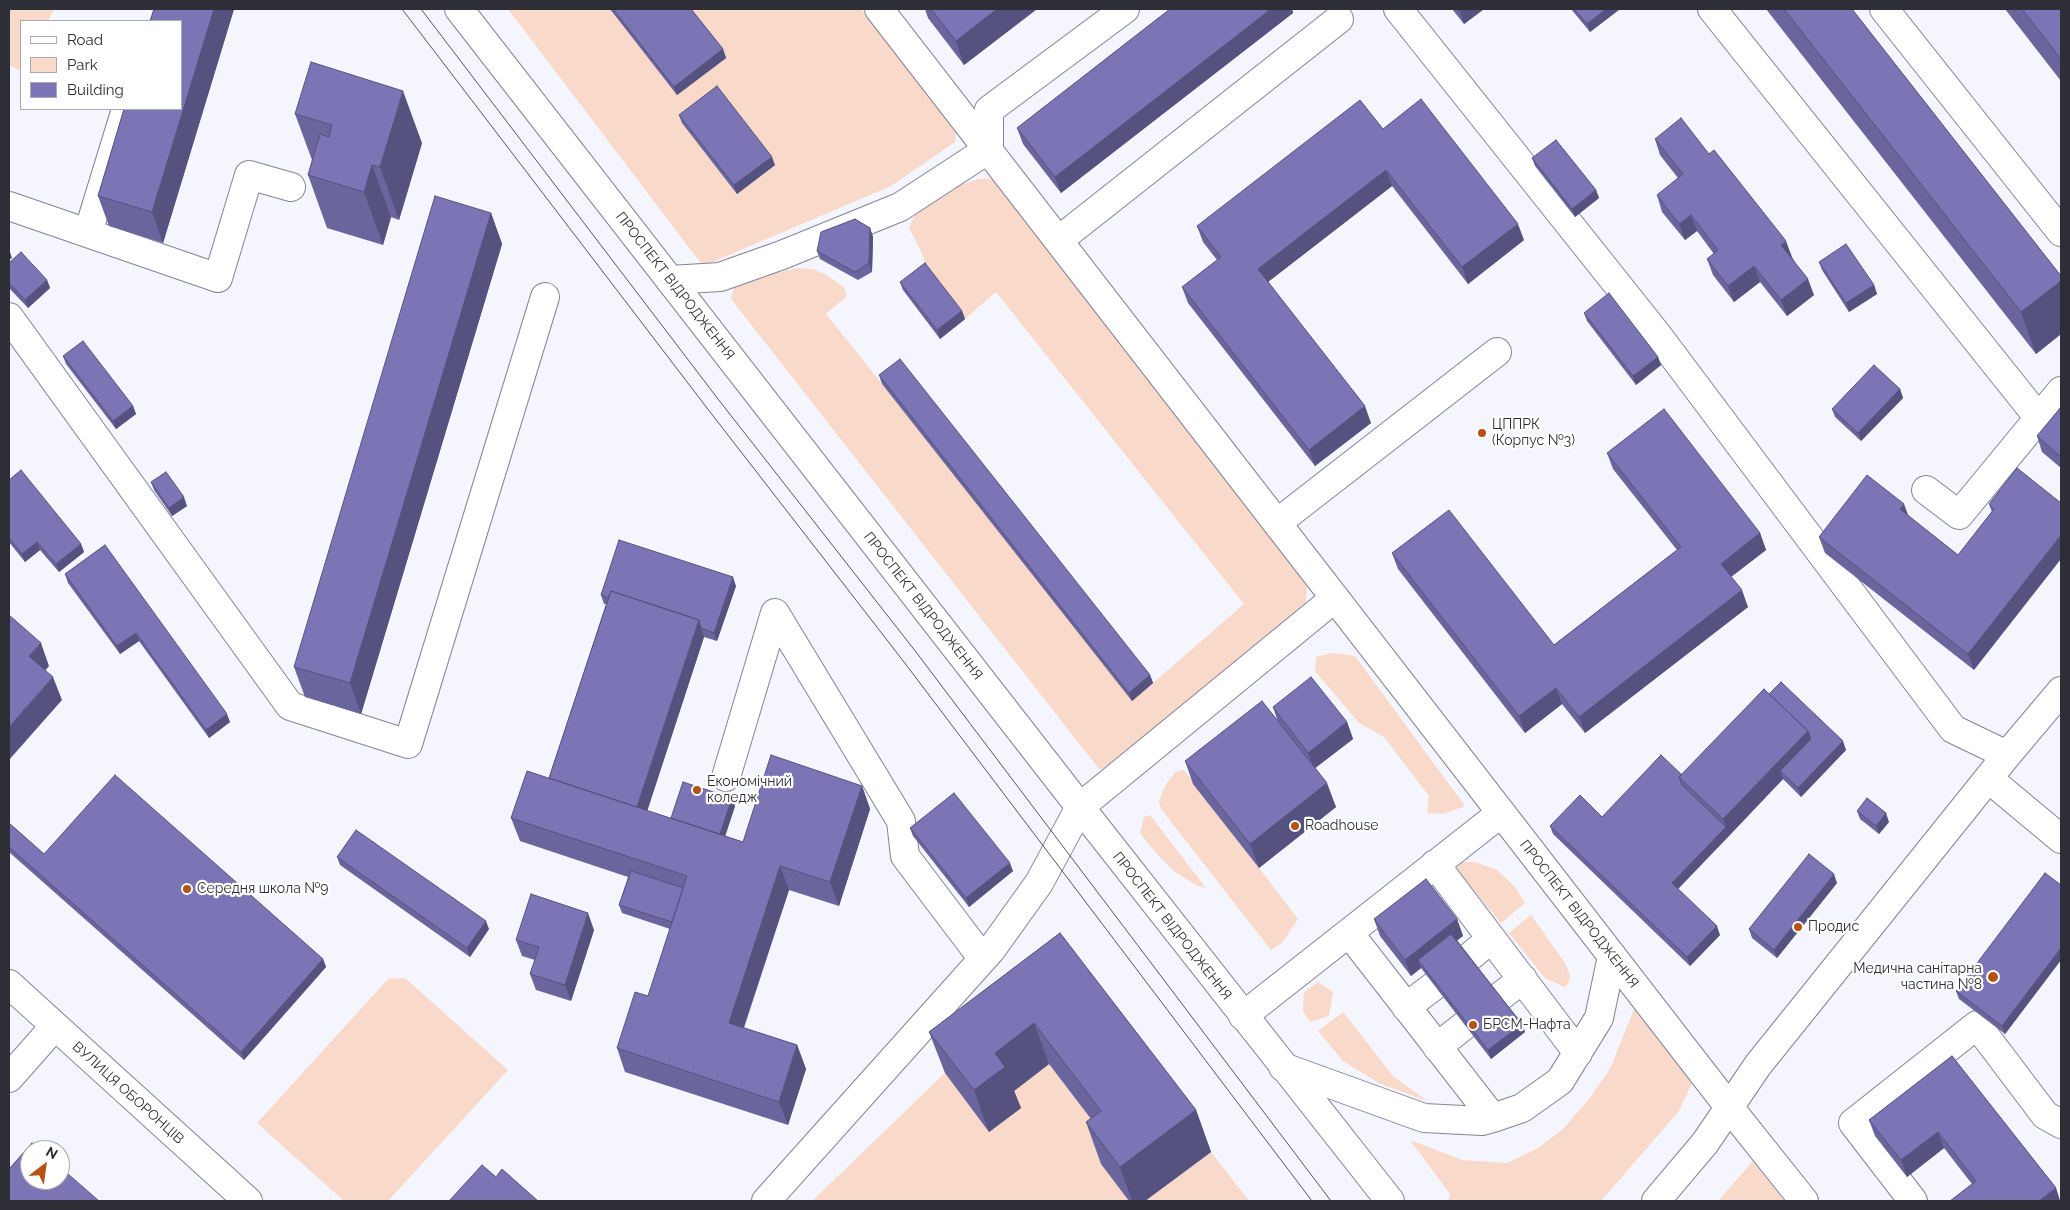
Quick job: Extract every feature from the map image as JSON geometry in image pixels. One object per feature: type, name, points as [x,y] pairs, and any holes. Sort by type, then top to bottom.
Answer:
[{"type":"main road","name":"ПРОСПЕКТ ВІДРОДЖЕННЯ","points":[[459,9],[1243,1016],[1390,1201]]},
{"type":"main road","name":"ПРОСПЕКТ ВІДРОДЖЕННЯ","points":[[879,9],[1729,1107],[1804,1201]]},
{"type":"main road","points":[[670,280],[720,277],[782,255],[900,207],[989,149],[989,110],[1125,9]]},
{"type":"main road","points":[[1398,9],[1656,333],[1953,729],[2007,755]]},
{"type":"main road","points":[[1712,9],[2038,417]]},
{"type":"main road","points":[[1884,9],[2061,232]]},
{"type":"main road","points":[[1059,240],[1339,19]]},
{"type":"main road","points":[[88,233],[126,110]]},
{"type":"main road","points":[[9,206],[218,278],[249,175],[291,187]]},
{"type":"main road","points":[[9,317],[290,706],[408,744],[545,297]]},
{"type":"main road","points":[[1277,523],[1497,352]]},
{"type":"main road","points":[[1926,490],[1959,515],[2061,390]]},
{"type":"main road","points":[[766,1201],[984,959],[1039,883],[1080,807],[1335,598]]},
{"type":"main road","points":[[726,777],[775,613],[901,821],[905,856],[984,959]]},
{"type":"main road","points":[[1656,1201],[1705,1143],[1758,1066],[2007,755],[2061,691]]},
{"type":"main road","points":[[1989,778],[2061,839]]},
{"type":"main road","points":[[1243,1016],[1501,813]]},
{"type":"main road","points":[[1435,864],[1578,1053]]},
{"type":"main road","points":[[1349,933],[1492,1118]]},
{"type":"main road","points":[[1467,959],[1491,939]]},
{"type":"main road","points":[[1283,1067],[1424,1118],[1482,1122],[1522,1108],[1560,1080],[1599,1018],[1612,956]]},
{"type":"main road","points":[[1498,998],[1522,979]]},
{"type":"main road","name":"ВУЛИЦЯ ОБОРОНЦІВ","points":[[9,984],[54,1027],[248,1201]]},
{"type":"main road","points":[[1406,1007],[1434,986]]},
{"type":"main road","points":[[1437,1047],[1465,1025]]},
{"type":"main road","points":[[1913,1201],[1852,1123],[1977,1025],[2045,1115],[2061,1124]]},
{"type":"main road","points":[[9,1078],[54,1027]]},
{"type":"green space","points":[[9,9],[54,9],[48,20],[20,20],[20,70],[9,65]]},
{"type":"green space","points":[[508,9],[861,9],[951,125],[956,134],[955,142],[891,186],[703,266]]},
{"type":"green space","points":[[993,178],[1301,566],[1307,585],[1306,604],[1298,615],[1106,768],[1099,769],[731,299],[735,284],[796,268],[813,269],[844,287],[847,296],[826,314],[882,384],[1153,683],[1244,604],[996,292],[965,319],[928,271],[921,251],[909,228],[914,216],[923,208],[960,185],[979,179]]},
{"type":"green space","points":[[1333,653],[1355,656],[1465,806],[1444,814],[1427,813],[1429,796],[1384,737],[1359,723],[1315,671],[1316,657]]},
{"type":"green space","points":[[1184,770],[1298,919],[1282,943],[1271,950],[1161,809],[1159,801],[1165,786],[1175,772]]},
{"type":"green space","points":[[1150,815],[1206,888],[1198,886],[1175,872],[1140,833],[1144,817]]},
{"type":"green space","points":[[1460,862],[1475,862],[1497,870],[1515,887],[1525,903],[1501,923],[1457,870]]},
{"type":"green space","points":[[1531,915],[1565,963],[1570,976],[1568,984],[1564,987],[1545,978],[1509,933]]},
{"type":"green space","points":[[405,978],[508,1070],[388,1201],[344,1201],[257,1123],[388,979]]},
{"type":"green space","points":[[1318,982],[1333,992],[1329,1016],[1311,1022],[1303,1012],[1304,992]]},
{"type":"green space","points":[[1634,1009],[1692,1083],[1679,1111],[1601,1201],[1448,1201],[1450,1194],[1410,1140],[1462,1160],[1507,1163],[1538,1148],[1563,1129],[1590,1098],[1610,1069]]},
{"type":"green space","points":[[1343,1012],[1393,1076],[1427,1101],[1379,1083],[1343,1061],[1318,1031]]},
{"type":"green space","points":[[1049,1064],[1116,1152],[1129,1201],[812,1201],[945,1073],[1010,1094]]},
{"type":"green space","points":[[1211,1152],[1249,1201],[1145,1201]]},
{"type":"green space","points":[[1753,1161],[1784,1201],[1718,1201]]},
{"type":"building","points":[[154,9],[214,9],[152,212],[98,196],[124,110],[182,110],[182,20],[150,20]]},
{"type":"building","points":[[613,9],[691,9],[723,49],[674,87]]},
{"type":"building","points":[[931,9],[997,9],[956,41]]},
{"type":"building","points":[[1170,9],[1271,9],[1055,177],[1017,128]]},
{"type":"building","points":[[1574,9],[1606,9],[1587,24]]},
{"type":"building","points":[[1784,9],[1852,9],[2061,276],[2061,281],[2021,312]]},
{"type":"building","points":[[2022,9],[2061,9],[2061,59]]},
{"type":"building","points":[[311,62],[403,91],[380,167],[372,165],[364,192],[308,175],[320,134],[329,137],[332,125],[295,114]]},
{"type":"building","points":[[717,86],[772,157],[734,185],[679,115]]},
{"type":"building","points":[[1421,99],[1518,224],[1462,267],[1386,170],[1258,269],[1365,406],[1309,450],[1182,287],[1221,257],[1197,226],[1360,100],[1383,129]]},
{"type":"building","points":[[1681,118],[1709,154],[1714,150],[1786,241],[1781,245],[1808,279],[1781,300],[1754,266],[1728,286],[1707,259],[1718,250],[1691,215],[1679,224],[1657,195],[1683,174],[1655,139]]},
{"type":"building","points":[[1556,140],[1596,190],[1572,209],[1532,158]]},
{"type":"building","points":[[435,196],[491,213],[350,683],[294,667]]},
{"type":"building","points":[[855,219],[870,228],[869,263],[855,272],[817,251],[821,232]]},
{"type":"building","points":[[1846,244],[1874,285],[1846,303],[1819,262]]},
{"type":"building","points":[[21,252],[47,280],[25,300],[9,283],[9,263]]},
{"type":"building","points":[[925,263],[962,311],[937,330],[900,282]]},
{"type":"building","points":[[1609,293],[1658,357],[1633,376],[1584,313]]},
{"type":"building","points":[[83,341],[133,406],[113,421],[63,356]]},
{"type":"building","points":[[900,359],[1150,675],[1129,693],[879,375]]},
{"type":"building","points":[[1874,365],[1900,389],[1858,433],[1832,409]]},
{"type":"building","points":[[2061,407],[2061,457],[2037,436]]},
{"type":"building","points":[[1664,409],[1760,533],[1721,564],[1742,590],[1579,717],[1556,688],[1519,716],[1392,553],[1449,510],[1554,645],[1681,547],[1607,453]]},
{"type":"building","points":[[2017,468],[2061,503],[2061,535],[1968,654],[1819,537],[1867,475],[1904,504],[1900,509],[1958,555],[1994,509],[1989,504]]},
{"type":"building","points":[[21,470],[81,544],[56,564],[37,542],[22,554],[9,538],[9,480]]},
{"type":"building","points":[[166,472],[184,497],[169,508],[151,482]]},
{"type":"building","points":[[619,540],[733,577],[714,633],[701,628],[699,620],[611,591],[608,598],[601,595]]},
{"type":"building","points":[[105,545],[227,714],[206,730],[136,633],[117,646],[65,574]]},
{"type":"building","points":[[611,591],[699,620],[637,807],[549,778]]},
{"type":"building","points":[[9,615],[41,643],[29,656],[53,677],[9,727]]},
{"type":"building","points":[[1311,677],[1347,722],[1308,753],[1273,707]]},
{"type":"building","points":[[1781,682],[1843,741],[1798,788],[1780,771],[1811,739],[1808,731],[1769,694]]},
{"type":"building","points":[[1764,689],[1808,731],[1723,819],[1679,777]]},
{"type":"building","points":[[1262,701],[1327,783],[1250,844],[1185,761]]},
{"type":"building","points":[[771,755],[862,786],[830,882],[780,866],[729,1023],[797,1045],[779,1102],[617,1048],[635,992],[648,996],[687,876],[511,818],[527,771],[743,842]]},
{"type":"building","points":[[1661,755],[1682,775],[1679,777],[1682,785],[1726,827],[1672,883],[1717,926],[1687,957],[1550,826],[1580,795],[1602,817]]},
{"type":"building","points":[[115,775],[323,959],[241,1052],[9,847],[9,823],[44,854]]},
{"type":"building","points":[[683,782],[732,798],[720,834],[671,818]]},
{"type":"building","points":[[954,793],[1010,863],[966,898],[910,828]]},
{"type":"building","points":[[1867,798],[1886,813],[1876,826],[1857,811]]},
{"type":"building","points":[[356,830],[486,921],[467,948],[337,857]]},
{"type":"building","points":[[1809,854],[1834,874],[1774,950],[1749,929]]},
{"type":"building","points":[[631,871],[683,888],[672,922],[619,905]]},
{"type":"building","points":[[2045,873],[2061,885],[2061,948],[2002,1026],[1956,991]]},
{"type":"building","points":[[1426,879],[1457,919],[1405,960],[1374,919]]},
{"type":"building","points":[[531,894],[588,913],[565,985],[530,974],[539,947],[516,940]]},
{"type":"building","points":[[1060,933],[1196,1110],[1120,1167],[1086,1122],[1101,1111],[1034,1023],[995,1053],[1005,1067],[974,1090],[929,1032]]},
{"type":"building","points":[[1451,934],[1522,1024],[1488,1050],[1418,960]]},
{"type":"building","points":[[1952,1056],[2056,1188],[2039,1201],[1950,1201],[1976,1181],[1938,1132],[1901,1160],[1869,1120]]},
{"type":"building","points":[[20,1157],[20,1190],[70,1190],[70,1176],[99,1201],[9,1201],[9,1169]]},
{"type":"building","points":[[482,1165],[496,1177],[502,1169],[538,1201],[449,1201]]},
{"type":"tram line","points":[[402,9],[904,662],[1312,1201]]},
{"type":"tram line","points":[[421,9],[718,399],[916,652],[1331,1201]]},
{"type":"place","name":"ЦППРК (Корпус №3)","points":[[1482,433]]},
{"type":"place","name":"Економічний коледж","points":[[697,790]]},
{"type":"place","name":"Roadhouse","points":[[1295,826]]},
{"type":"place","name":"Середня школа №9","points":[[187,889]]},
{"type":"place","name":"Продис","points":[[1798,927]]},
{"type":"place","name":"Медична санітарна частина №8","points":[[1993,977]]},
{"type":"place","name":"БРСМ-Нафта","points":[[1473,1025]]}]
